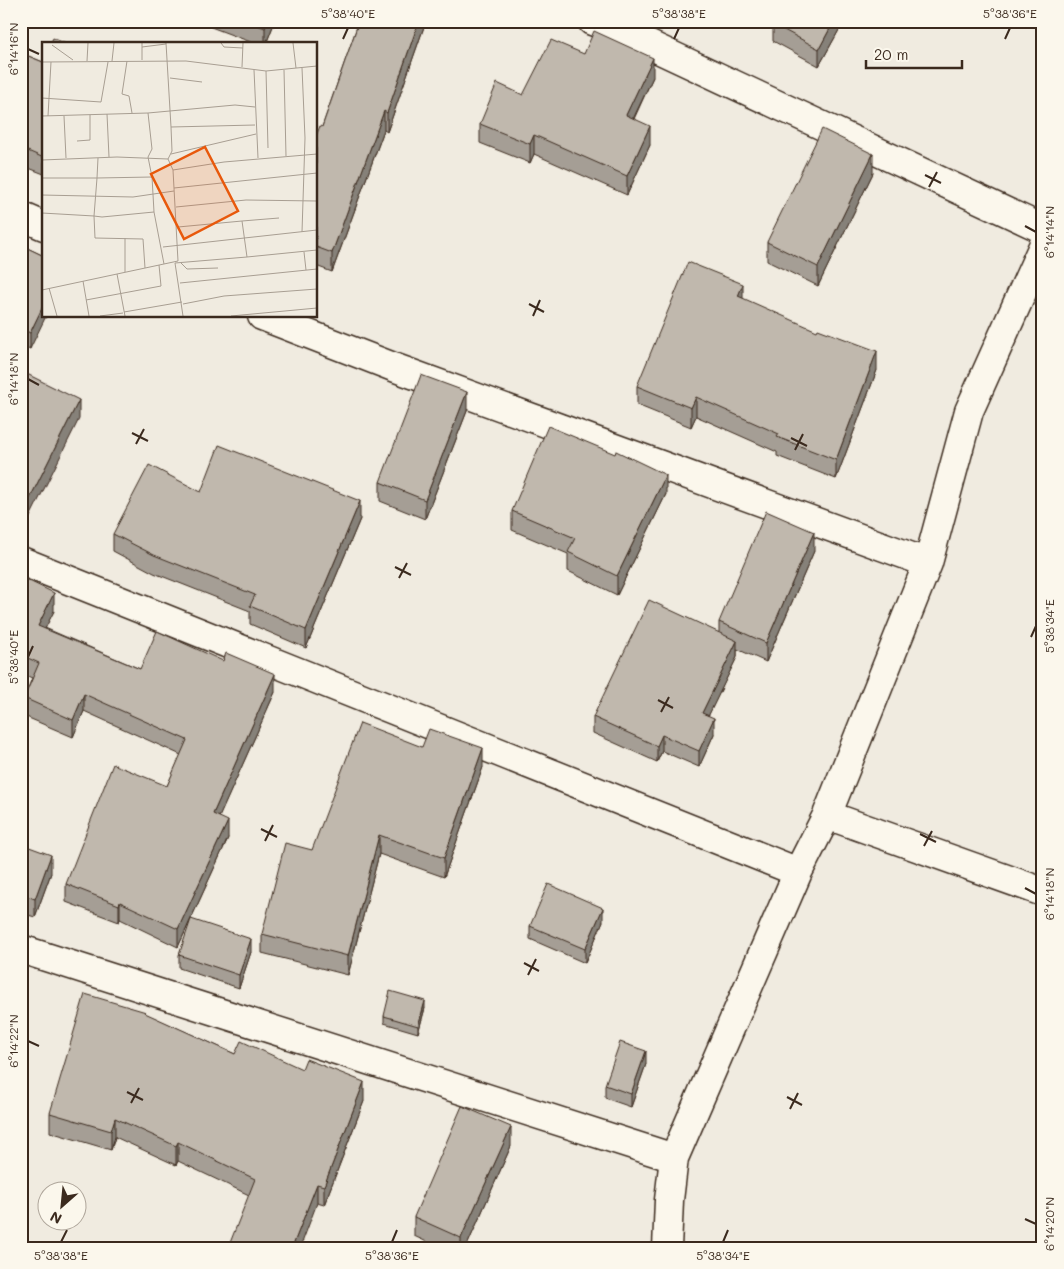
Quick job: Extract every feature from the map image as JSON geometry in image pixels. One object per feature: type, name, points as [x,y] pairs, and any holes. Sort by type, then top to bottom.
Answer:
[{"type":"street","points":[[592,21],[624,33],[1043,229]]},
{"type":"street","points":[[21,216],[42,225]]},
{"type":"street","points":[[667,1248],[669,1200],[674,1158],[798,872],[827,814],[928,563],[969,411],[1043,246]]},
{"type":"street","points":[[267,318],[396,368],[928,563]]},
{"type":"street","points":[[21,561],[798,872]]},
{"type":"street","points":[[827,814],[1043,892]]},
{"type":"street","points":[[21,949],[674,1158]]},
{"type":"building","points":[[246,21],[268,21],[265,28]]},
{"type":"building","points":[[359,21],[419,21],[387,113],[384,111],[332,253],[318,248],[318,131],[320,126],[322,127]]},
{"type":"building","points":[[775,21],[834,21],[819,49],[773,24]]},
{"type":"building","points":[[594,31],[653,58],[626,115],[650,126],[627,176],[534,135],[530,144],[480,124],[497,83],[523,95],[551,40],[584,54]]},
{"type":"building","points":[[53,38],[62,42],[51,42]]},
{"type":"building","points":[[21,53],[42,62],[42,157],[21,148]]},
{"type":"building","points":[[822,129],[873,154],[818,267],[767,242]]},
{"type":"building","points":[[21,245],[42,255],[42,308],[30,333],[21,328]]},
{"type":"building","points":[[688,262],[743,284],[738,296],[817,331],[818,329],[877,351],[836,460],[777,437],[779,434],[696,397],[691,408],[637,386]]},
{"type":"building","points":[[21,371],[79,400],[22,514],[21,514]]},
{"type":"building","points":[[421,375],[467,392],[425,500],[380,482]]},
{"type":"building","points":[[548,426],[615,454],[616,451],[666,475],[617,576],[568,552],[575,538],[512,511]]},
{"type":"building","points":[[219,445],[360,501],[306,630],[250,606],[255,595],[154,555],[113,534],[149,465],[201,492]]},
{"type":"building","points":[[766,511],[814,532],[766,643],[719,622]]},
{"type":"building","points":[[21,577],[54,593],[38,626],[140,669],[157,631],[223,661],[226,653],[275,674],[213,814],[228,821],[178,929],[120,902],[119,905],[66,884],[113,764],[167,786],[187,740],[84,694],[73,720],[24,698],[39,663],[21,655]]},
{"type":"building","points":[[649,600],[737,641],[702,713],[714,718],[699,751],[662,735],[657,746],[593,717]]},
{"type":"building","points":[[360,723],[422,747],[429,729],[483,748],[444,858],[379,835],[348,956],[262,934],[285,843],[312,850]]},
{"type":"building","points":[[21,844],[51,855],[35,899],[21,894]]},
{"type":"building","points":[[548,884],[603,908],[585,949],[530,926]]},
{"type":"building","points":[[191,919],[251,939],[239,975],[179,955]]},
{"type":"building","points":[[390,991],[425,1001],[418,1026],[384,1016]]},
{"type":"building","points":[[85,994],[146,1012],[235,1054],[241,1041],[302,1069],[306,1059],[364,1082],[324,1186],[317,1184],[292,1248],[228,1248],[255,1179],[178,1142],[176,1146],[115,1118],[111,1131],[50,1113]]},
{"type":"building","points":[[620,1042],[646,1051],[631,1094],[605,1085]]},
{"type":"building","points":[[462,1106],[511,1127],[461,1238],[414,1217]]}]
